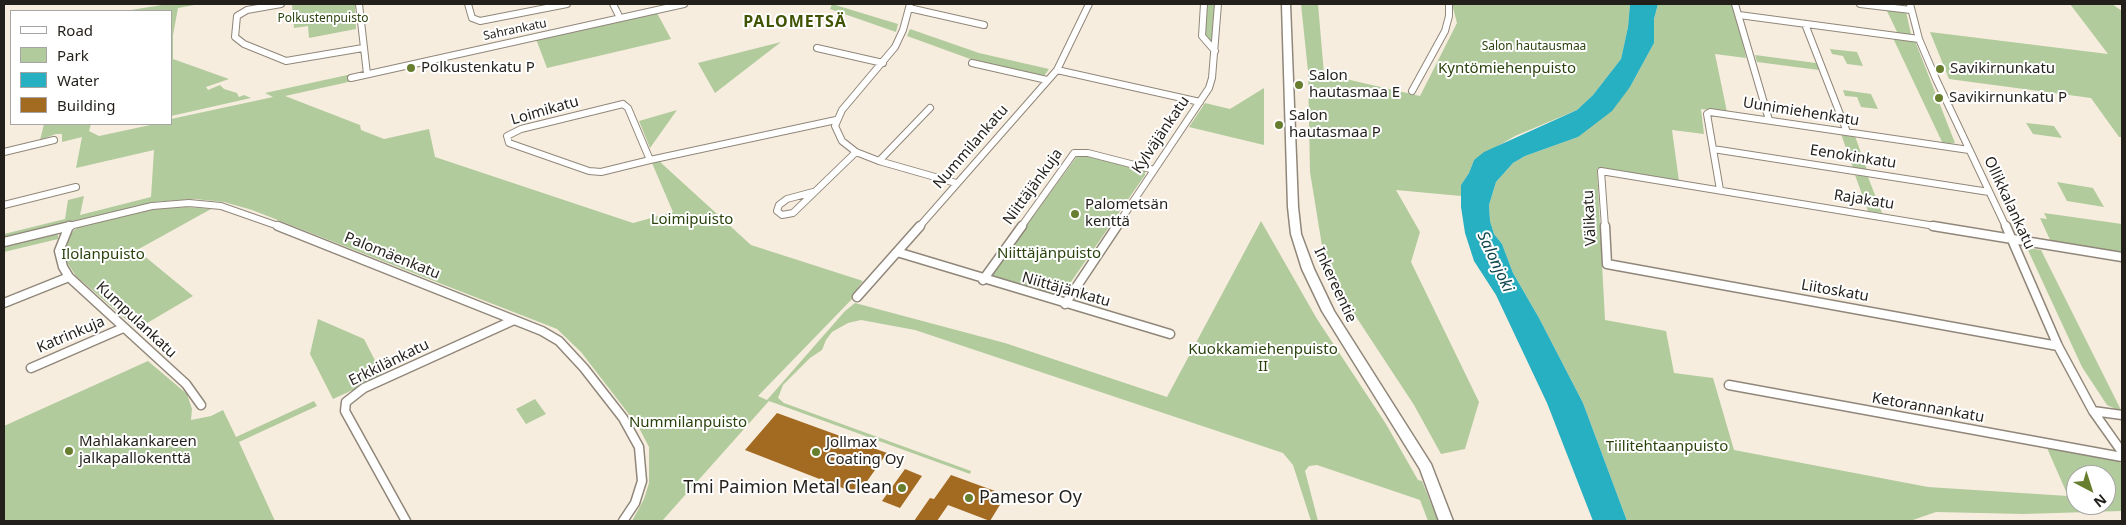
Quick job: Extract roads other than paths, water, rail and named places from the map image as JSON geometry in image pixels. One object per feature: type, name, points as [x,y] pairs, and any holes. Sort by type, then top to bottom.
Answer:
[{"type":"street","points":[[281,4],[247,10],[237,16],[235,18],[235,37],[244,44],[293,62],[363,48]]},
{"type":"street","points":[[359,4],[363,48],[368,74]]},
{"type":"street","points":[[468,4],[472,18],[480,21],[567,4]]},
{"type":"street","points":[[613,4],[620,18]]},
{"type":"street","name":"Sahrankatu","points":[[351,78],[684,4]]},
{"type":"street","name":"Nummilankatu","points":[[857,297],[1057,70],[1089,4]]},
{"type":"street","points":[[1204,4],[1202,36],[1215,51]]},
{"type":"street","name":"Kylväjänkatu","points":[[1065,304],[1212,83],[1218,4]]},
{"type":"street","name":"Inkereentie","points":[[1286,4],[1292,199],[1296,234],[1308,269],[1328,311],[1417,452],[1437,494],[1446,521]]},
{"type":"street","points":[[1412,92],[1445,31],[1449,16],[1449,4]]},
{"type":"street","points":[[1735,4],[1769,120]]},
{"type":"street","points":[[1860,4],[1910,7]]},
{"type":"street","points":[[956,183],[879,161],[856,152],[839,136],[836,120],[883,63],[900,39],[910,6],[984,25]]},
{"type":"street","name":"Ollikkalankatu","points":[[1910,7],[1919,39],[2012,239],[2058,346],[2093,410],[2122,452]]},
{"type":"street","points":[[1739,15],[1919,39]]},
{"type":"street","points":[[1805,24],[1847,132]]},
{"type":"street","points":[[817,48],[883,63]]},
{"type":"street","points":[[972,63],[1048,80]]},
{"type":"street","points":[[1057,70],[1200,102]]},
{"type":"street","name":"Loimikatu","points":[[650,160],[628,108],[623,104],[521,128],[507,136],[509,143],[515,146],[589,171],[608,170],[836,120]]},
{"type":"street","points":[[879,161],[930,108]]},
{"type":"street","name":"Uunimiehenkatu","points":[[1720,190],[1707,114],[1710,112],[1969,150]]},
{"type":"street","points":[[4,152],[54,140]]},
{"type":"street","name":"Eenokinkatu","points":[[1713,149],[1989,192]]},
{"type":"street","points":[[813,192],[787,200],[779,205],[777,211],[782,215],[793,213],[856,152]]},
{"type":"street","name":"Niittäjänkuja","points":[[983,280],[1074,153],[1088,153],[1154,170]]},
{"type":"street","name":"Rajakatu","points":[[1601,171],[2122,257]]},
{"type":"street","name":"Välikatu","points":[[1601,171],[1607,264]]},
{"type":"street","points":[[4,205],[76,187]]},
{"type":"street","name":"Palomäenkatu","points":[[4,242],[129,210],[169,204],[209,204],[226,207],[551,336],[564,346],[584,368],[633,433],[641,454],[642,481],[635,503],[623,521]]},
{"type":"street","name":"Kumpulankatu","points":[[69,225],[59,251],[62,267],[69,277],[186,384],[201,405]]},
{"type":"street","name":"Niittäjänkatu","points":[[897,252],[983,280],[1170,334]]},
{"type":"street","name":"Liitoskatu","points":[[1607,264],[2058,346]]},
{"type":"street","points":[[4,303],[69,277]]},
{"type":"street","name":"Erkkilänkatu","points":[[406,521],[345,411],[346,402],[364,388],[514,320]]},
{"type":"street","name":"Katrinkuja","points":[[31,368],[123,328]]},
{"type":"street","name":"Ketorannankatu","points":[[1729,385],[2122,456]]},
{"type":"street","points":[[2093,410],[2122,415]]},
{"type":"water","name":"Salonjoki","points":[[1630,4],[1658,4],[1654,19],[1654,43],[1630,87],[1612,111],[1578,137],[1525,156],[1513,163],[1496,182],[1489,205],[1490,221],[1494,234],[1502,244],[1513,273],[1539,318],[1583,403],[1627,521],[1593,521],[1547,403],[1496,295],[1474,261],[1465,233],[1461,207],[1461,185],[1469,173],[1474,160],[1484,152],[1577,110],[1593,95],[1621,59],[1628,27]]},
{"type":"place","name":"Polkustenkatu P","points":[[411,68]]},
{"type":"place","name":"Savikirnunkatu","points":[[1940,69]]},
{"type":"place","name":"Salon hautasmaa E","points":[[1299,85]]},
{"type":"place","name":"Savikirnunkatu P","points":[[1939,98]]},
{"type":"place","name":"Salon hautasmaa P","points":[[1279,125]]},
{"type":"place","name":"Palometsän kenttä","points":[[1075,214]]},
{"type":"place","name":"Mahlakankareen jalkapallokenttä","points":[[69,451]]},
{"type":"place","name":"Jollmax Coating Oy","points":[[816,452]]},
{"type":"place","name":"Tmi Paimion Metal Clean","points":[[902,488]]},
{"type":"place","name":"Pamesor Oy","points":[[969,498]]},
{"type":"district","name":"PALOMETSÄ","points":[[795,22]]},
{"type":"park label","name":"Polkustenpuisto","points":[[323,19]]},
{"type":"park label","name":"Salon hautausmaa","points":[[1534,47]]},
{"type":"park label","name":"Kyntömiehenpuisto","points":[[1507,69]]},
{"type":"park label","name":"Loimipuisto","points":[[692,220]]},
{"type":"park label","name":"Niittäjänpuisto","points":[[1049,254]]},
{"type":"park label","name":"Ilolanpuisto","points":[[103,255]]},
{"type":"park label","name":"Kuokkamiehenpuisto II","points":[[1263,358]]},
{"type":"park label","name":"Nummilanpuisto","points":[[688,423]]},
{"type":"park label","name":"Tiilitehtaanpuisto","points":[[1667,447]]}]
